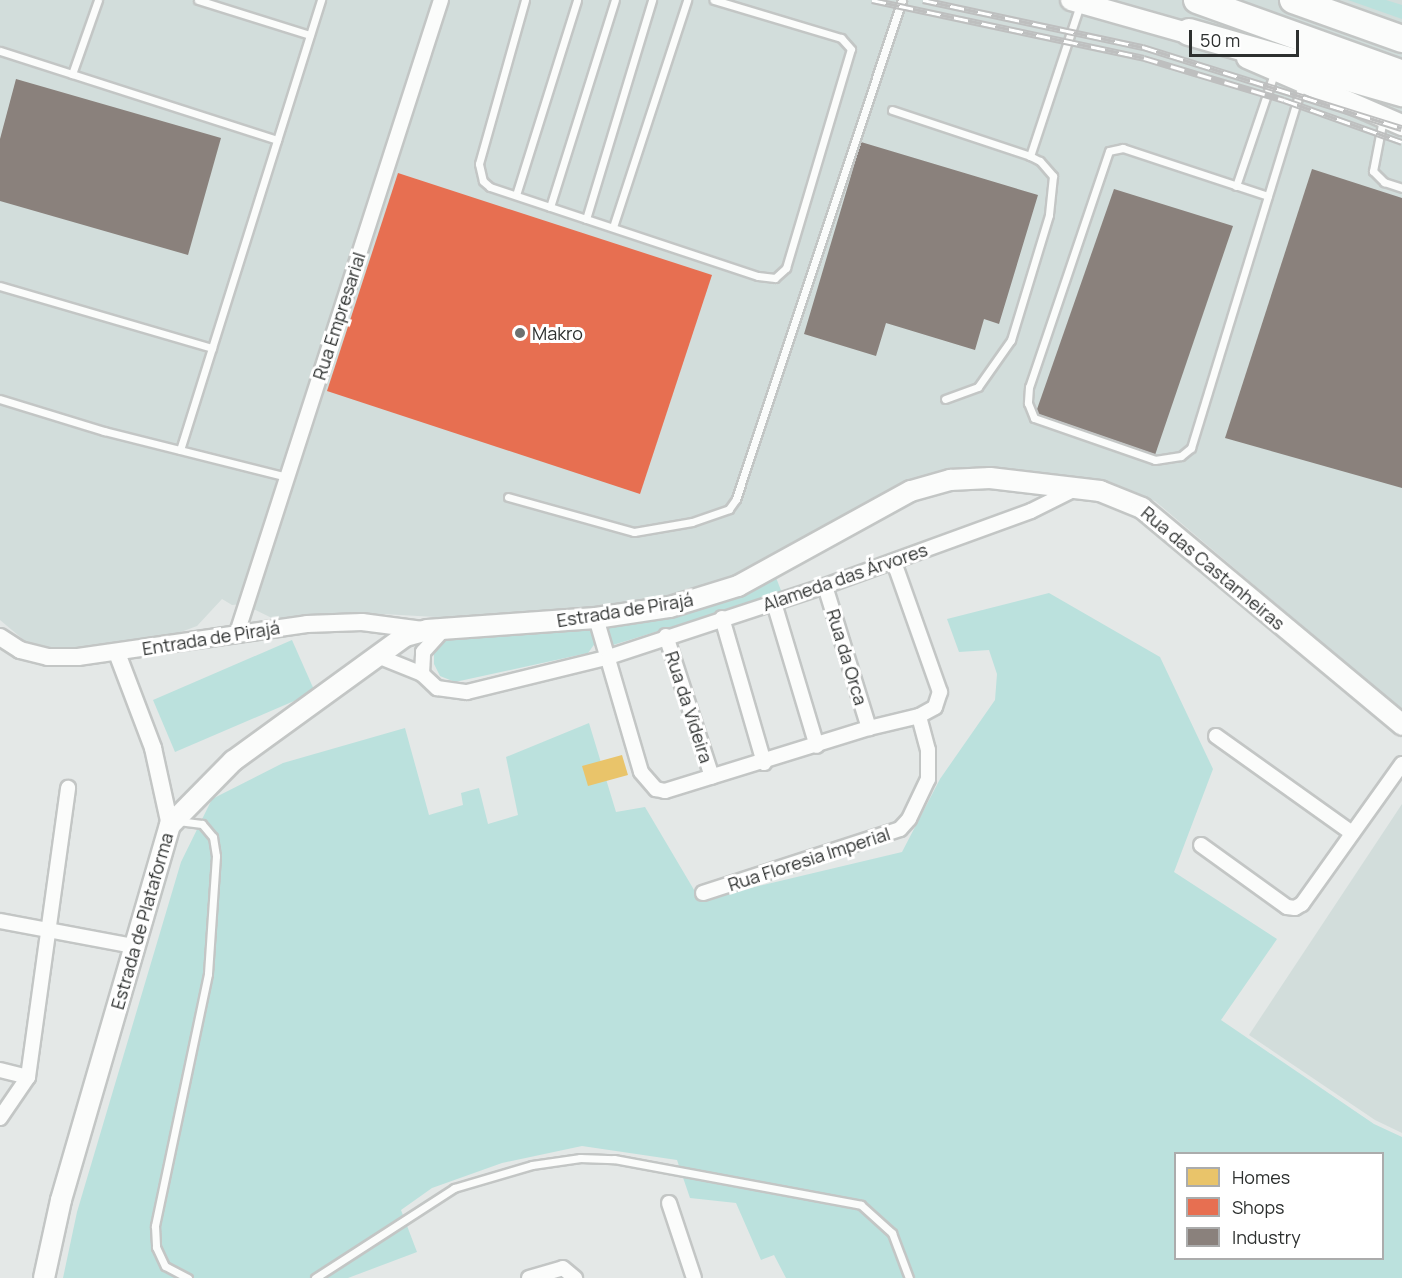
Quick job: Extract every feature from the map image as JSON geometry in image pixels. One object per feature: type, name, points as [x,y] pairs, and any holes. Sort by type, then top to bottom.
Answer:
[{"type":"highway","points":[[1197,0],[1402,74]]},
{"type":"highway","points":[[1293,0],[1402,39]]},
{"type":"highway","points":[[1189,32],[1402,93]]},
{"type":"main road","points":[[1076,1],[1189,32],[1402,125]]},
{"type":"main road","name":"Rua das Castanheiras","points":[[890,501],[929,485],[970,478],[1077,488],[1119,496],[1142,508],[1402,724]]},
{"type":"main road","name":"Estrada de Pirajá","points":[[435,630],[596,618],[670,608],[738,586],[890,501]]},
{"type":"main road","name":"Estrada de Plataforma","points":[[44,1278],[61,1200],[172,822],[233,761],[375,655],[402,638],[435,630]]},
{"type":"street","name":"Rua Empresarial","points":[[237,633],[441,0]]},
{"type":"street","name":"Alameda das Árvores","points":[[375,655],[422,674],[437,688],[467,692],[609,657],[666,636],[825,586],[1031,511],[1077,488]]},
{"type":"street","points":[[596,618],[641,772],[648,782],[665,791],[764,763],[869,728],[919,716],[938,703],[940,692],[894,562]]},
{"type":"street","name":"Rua da Orca","points":[[825,586],[869,728]]},
{"type":"street","points":[[774,603],[817,746]]},
{"type":"street","points":[[722,618],[764,763]]},
{"type":"street","name":"Entrada de Pirajá","points":[[0,637],[20,650],[48,657],[117,653],[237,633],[353,622],[435,630]]},
{"type":"street","points":[[422,674],[423,652],[435,630]]},
{"type":"street","name":"Rua da Videira","points":[[666,636],[712,777]]},
{"type":"street","points":[[117,653],[153,748],[172,822]]},
{"type":"street","name":"Rua Floresia Imperial","points":[[703,893],[900,829],[909,819],[928,779],[928,750],[919,716]]},
{"type":"street","points":[[1216,736],[1352,833]]},
{"type":"street","points":[[1201,845],[1287,907],[1295,908],[1302,904],[1402,764]]},
{"type":"street","points":[[0,1118],[28,1077],[68,788]]},
{"type":"street","points":[[0,921],[48,932],[134,946]]},
{"type":"street","points":[[0,1070],[28,1077]]},
{"type":"street","points":[[669,1203],[694,1278]]},
{"type":"street","points":[[530,1278],[563,1268],[576,1278]]},
{"type":"lane","points":[[72,74],[98,0]]},
{"type":"lane","points":[[198,0],[310,35]]},
{"type":"lane","points":[[180,450],[321,0]]},
{"type":"lane","points":[[525,0],[479,164],[483,181],[586,219],[768,279],[775,278],[786,268],[851,49],[841,38],[714,0]]},
{"type":"lane","points":[[516,195],[577,0]]},
{"type":"lane","points":[[550,207],[615,0]]},
{"type":"lane","points":[[586,219],[652,0]]},
{"type":"lane","points":[[613,227],[687,0]]},
{"type":"lane","points":[[508,497],[634,532],[692,522],[729,508],[736,499],[902,0]]},
{"type":"lane","points":[[1030,156],[1076,1]]},
{"type":"lane","points":[[0,51],[277,140]]},
{"type":"lane","points":[[1236,186],[1275,70]]},
{"type":"lane","points":[[1268,196],[1123,148],[1104,156],[1029,387],[1028,403],[1034,418],[1155,460],[1174,458],[1191,448],[1198,436],[1303,82]]},
{"type":"lane","points":[[892,110],[1030,156],[1046,168],[1054,188],[1050,215],[1011,340],[978,387],[945,399]]},
{"type":"lane","points":[[1383,117],[1373,171],[1384,182],[1402,188]]},
{"type":"lane","points":[[0,286],[212,348]]},
{"type":"lane","points":[[0,399],[180,450],[287,477]]},
{"type":"lane","points":[[172,822],[202,824],[213,837],[216,856],[208,974],[155,1226],[156,1247],[165,1266],[188,1278]]},
{"type":"lane","points":[[315,1278],[454,1188],[532,1165],[580,1158],[614,1159],[861,1205],[892,1233],[909,1278]]},
{"type":"shaded area","points":[[0,0],[1402,0],[1402,710],[1155,501],[1096,481],[967,472],[730,583],[675,602],[454,618],[382,614],[278,621],[243,604],[232,605],[222,599],[197,626],[162,639],[61,650],[25,641],[0,620]]},
{"type":"shaded area","points":[[1348,0],[1386,0],[1402,5],[1402,19]]},
{"type":"shaded area","points":[[775,575],[782,593],[613,645],[606,624]]},
{"type":"shaded area","points":[[1049,593],[1160,657],[1213,769],[1174,872],[1277,939],[1221,1020],[1374,1124],[1402,1137],[1402,1278],[786,1278],[774,1255],[761,1260],[736,1203],[690,1198],[677,1160],[582,1146],[502,1163],[432,1188],[401,1210],[417,1252],[348,1278],[63,1278],[77,1212],[181,862],[212,799],[283,763],[405,728],[429,815],[463,805],[461,793],[479,788],[488,824],[518,815],[506,757],[589,723],[616,812],[645,807],[700,900],[902,852],[940,779],[995,700],[997,674],[989,650],[959,652],[947,619]]},
{"type":"shaded area","points":[[590,628],[596,642],[588,653],[455,682],[440,676],[434,664],[434,651],[450,637]]},
{"type":"shaded area","points":[[292,640],[315,692],[175,752],[153,700]]},
{"type":"shaded area","points":[[1402,804],[1402,1133],[1375,1120],[1249,1035]]},
{"type":"building: Homes","points":[[622,755],[628,775],[588,786],[582,766]]},
{"type":"building: Shops","name":"Makro","points":[[398,173],[712,275],[640,494],[327,391]]},
{"type":"building: Industry","points":[[16,79],[221,138],[188,255],[0,201],[0,139]]},
{"type":"building: Industry","points":[[861,142],[1038,195],[999,324],[984,319],[975,350],[886,323],[876,356],[804,334]]},
{"type":"building: Industry","points":[[1312,169],[1402,198],[1402,488],[1225,438]]},
{"type":"building: Industry","points":[[1114,189],[1233,226],[1154,458],[1035,415]]},
{"type":"railway","points":[[872,0],[1144,58],[1284,100],[1402,142]]},
{"type":"railway","points":[[923,0],[1143,47],[1402,128]]},
{"type":"place","name":"Makro","points":[[520,333]]}]
